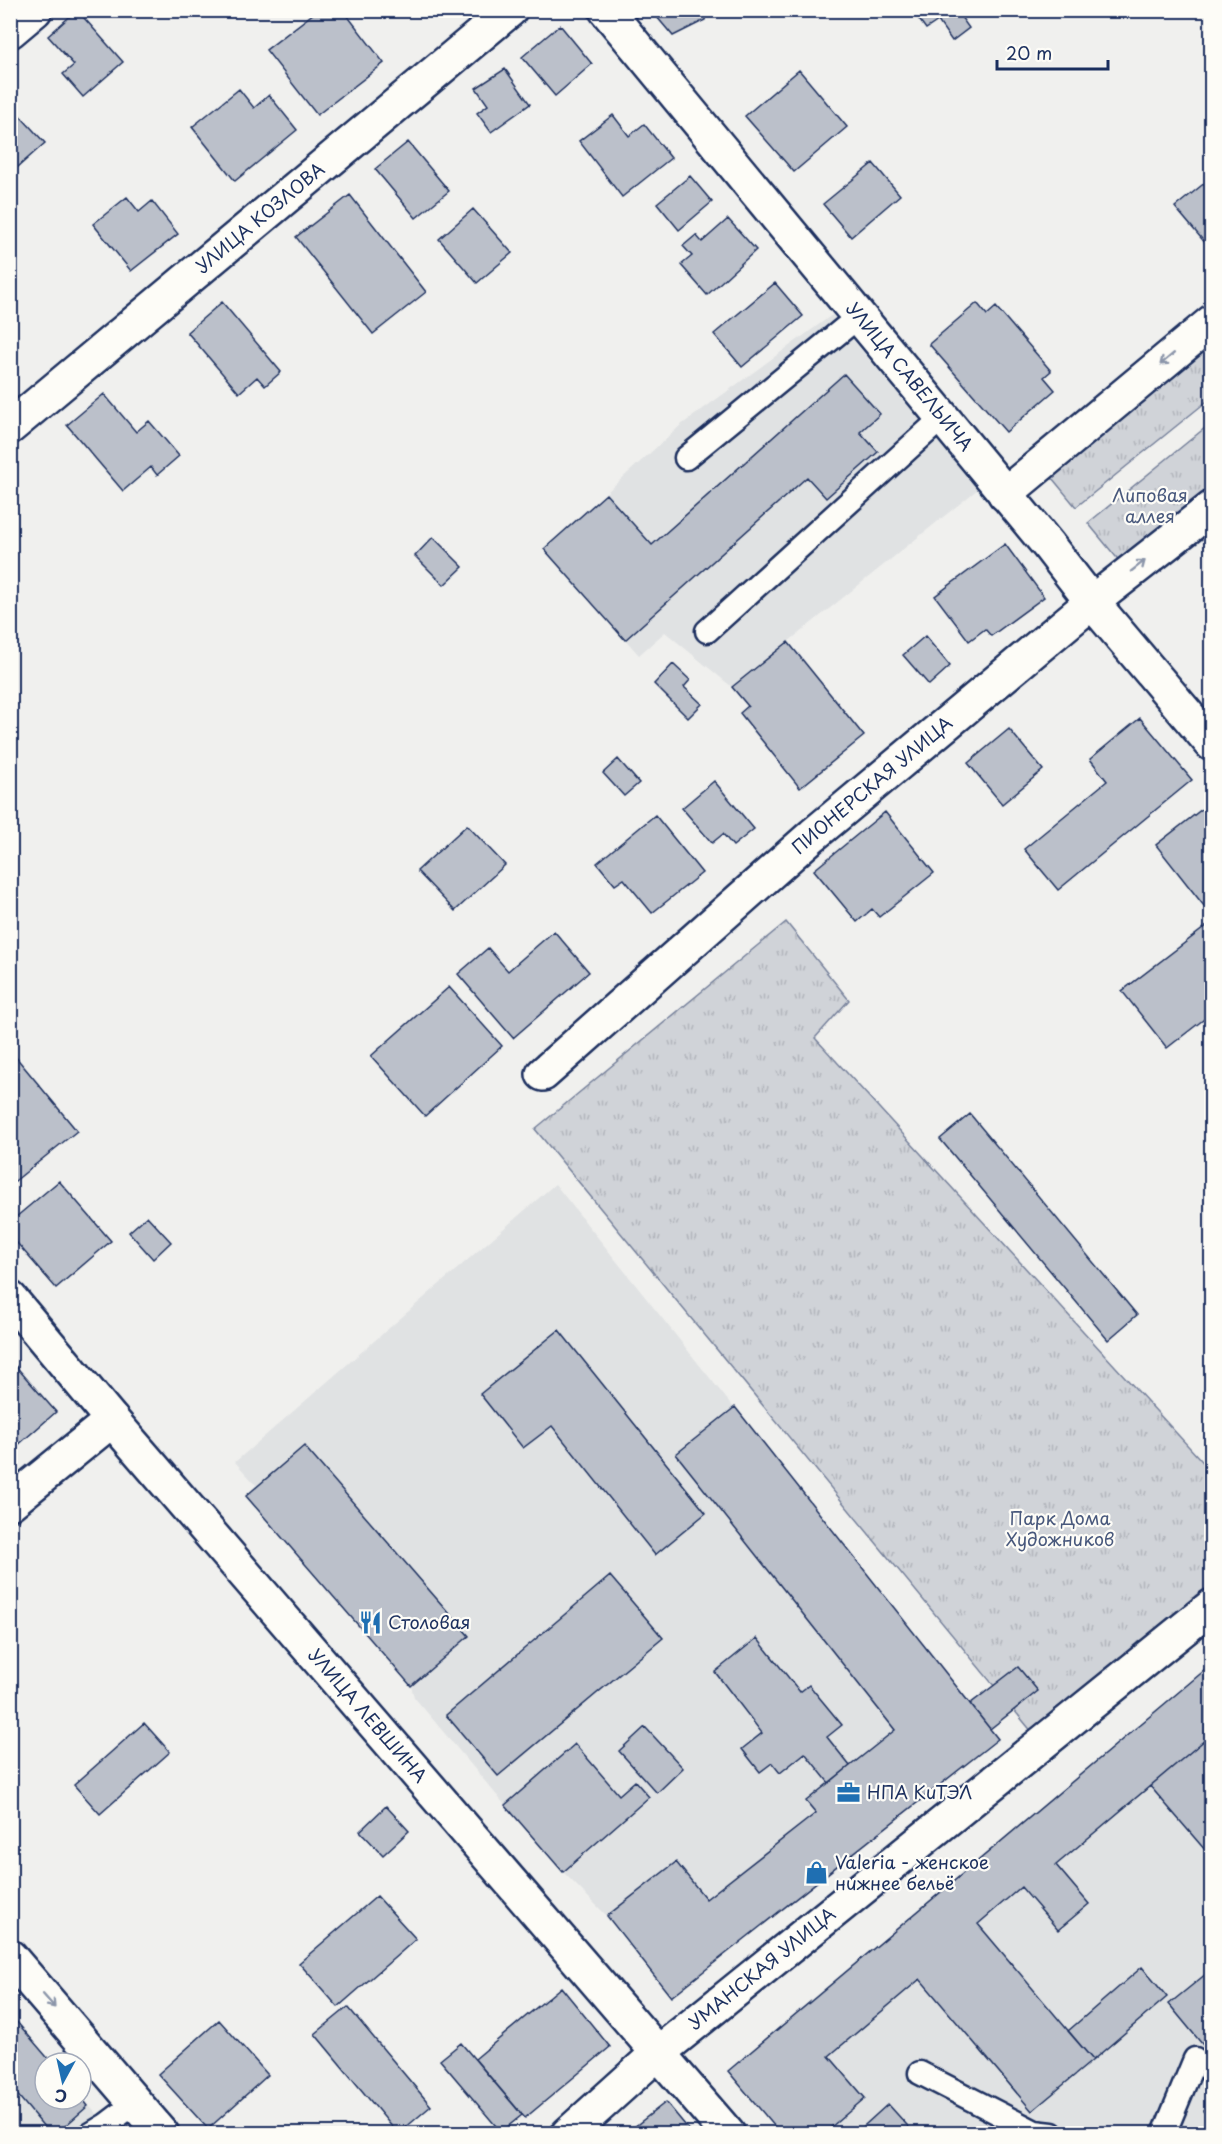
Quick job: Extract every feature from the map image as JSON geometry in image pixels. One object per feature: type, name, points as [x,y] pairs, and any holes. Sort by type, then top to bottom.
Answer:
[{"type":"street","points":[[10,31],[35,10]]},
{"type":"street","name":"УЛИЦА КОЗЛОВА","points":[[10,427],[510,10]]},
{"type":"street","name":"УЛИЦА САВЕЛЬИЧА","points":[[606,10],[1092,602],[1212,744]]},
{"type":"street","points":[[1005,494],[1212,322]]},
{"type":"street","name":"ПИОНЕРСКАЯ УЛИЦА","points":[[543,1074],[813,835],[1092,602],[1212,508]]},
{"type":"street","name":"УЛИЦА ЛЕВШИНА","points":[[10,1298],[112,1420],[728,2133]]},
{"type":"street","points":[[10,1503],[112,1420]]},
{"type":"street","name":"УМАНСКАЯ УЛИЦА","points":[[568,2133],[658,2053],[1212,1606]]},
{"type":"street","points":[[10,1957],[162,2133]]},
{"type":"lane","points":[[686,458],[858,317]]},
{"type":"lane","points":[[707,632],[942,418]]},
{"type":"lane","points":[[1164,2133],[1195,2059]]},
{"type":"lane","points":[[920,2073],[1035,2132],[1052,2133]]},
{"type":"lane","points":[[91,2133],[106,2125],[135,2103]]},
{"type":"shaded area","points":[[832,315],[978,489],[732,687],[665,632],[639,655],[544,549],[681,425]]},
{"type":"shaded area","points":[[555,1184],[998,1739],[671,1997],[607,1916],[563,1872],[505,1805],[414,1697],[411,1686],[246,1496],[257,1486],[235,1462]]},
{"type":"shaded area","points":[[1211,1664],[1211,2133],[781,2133],[728,2071]]},
{"type":"shaded area","points":[[10,2014],[42,2051],[33,2051],[33,2111],[93,2110],[114,2133],[11,2133]]},
{"type":"green space","name":"Липовая аллея","points":[[1211,340],[1211,398],[1076,507],[1048,473]]},
{"type":"green space","name":"Липовая аллея","points":[[1211,423],[1211,489],[1121,563],[1088,523]]},
{"type":"green space","name":"Парк Дома Художников","points":[[786,922],[849,1000],[815,1038],[1211,1471],[1211,1606],[1042,1744],[535,1129]]},
{"type":"building","points":[[77,10],[123,62],[83,97],[63,74],[74,65],[48,36]]},
{"type":"building","points":[[318,10],[343,10],[384,63],[317,115],[266,50]]},
{"type":"building","points":[[651,10],[707,10],[705,20],[673,36]]},
{"type":"building","points":[[912,10],[956,10],[969,28],[952,41],[938,21],[926,29]]},
{"type":"building","points":[[560,25],[592,64],[555,96],[522,57]]},
{"type":"building","points":[[505,69],[530,104],[491,132],[477,113],[488,105],[476,88]]},
{"type":"building","points":[[799,70],[847,127],[794,172],[745,116]]},
{"type":"building","points":[[239,89],[254,108],[269,95],[297,130],[235,181],[192,127]]},
{"type":"building","points":[[10,105],[45,143],[10,174]]},
{"type":"building","points":[[613,115],[629,136],[644,124],[671,158],[622,197],[579,141]]},
{"type":"building","points":[[408,142],[449,191],[416,218],[375,169]]},
{"type":"building","points":[[873,163],[900,195],[851,237],[823,204]]},
{"type":"building","points":[[690,176],[712,202],[679,230],[657,203]]},
{"type":"building","points":[[1212,177],[1212,251],[1175,207]]},
{"type":"building","points":[[350,195],[426,292],[373,334],[296,237]]},
{"type":"building","points":[[127,197],[139,212],[152,201],[178,234],[131,271],[93,224]]},
{"type":"building","points":[[473,209],[512,253],[477,283],[439,239]]},
{"type":"building","points":[[728,219],[756,250],[707,295],[681,265],[692,256],[683,246],[696,235],[702,242]]},
{"type":"building","points":[[775,283],[803,316],[742,367],[714,334]]},
{"type":"building","points":[[222,302],[281,372],[265,386],[257,377],[239,393],[187,332]]},
{"type":"building","points":[[977,303],[987,315],[996,307],[1051,371],[1044,377],[1055,390],[1006,432],[929,344]]},
{"type":"building","points":[[844,374],[880,414],[860,432],[878,452],[826,498],[807,477],[625,640],[544,549],[606,494],[652,545]]},
{"type":"building","points":[[104,394],[136,432],[149,421],[179,456],[157,475],[151,467],[123,491],[67,425]]},
{"type":"building","points":[[433,537],[463,567],[444,585],[415,556]]},
{"type":"building","points":[[1005,544],[1044,597],[991,636],[985,629],[969,641],[935,596]]},
{"type":"building","points":[[925,636],[950,666],[929,685],[903,655]]},
{"type":"building","points":[[788,642],[864,736],[800,788],[740,713],[748,706],[732,687]]},
{"type":"building","points":[[673,664],[690,680],[684,687],[702,704],[688,718],[654,684]]},
{"type":"building","points":[[1140,718],[1192,780],[1058,890],[1024,849],[1107,781],[1090,759]]},
{"type":"building","points":[[1009,729],[1043,770],[1002,804],[968,763]]},
{"type":"building","points":[[618,759],[639,783],[624,796],[603,773]]},
{"type":"building","points":[[714,781],[754,829],[733,846],[723,834],[712,843],[682,808]]},
{"type":"building","points":[[1212,802],[1212,916],[1156,845]]},
{"type":"building","points":[[885,812],[934,873],[879,917],[872,909],[857,922],[814,870]]},
{"type":"building","points":[[655,815],[702,873],[652,913],[624,879],[615,885],[597,863]]},
{"type":"building","points":[[467,825],[505,865],[455,911],[417,871]]},
{"type":"building","points":[[1212,922],[1212,1013],[1167,1048],[1122,991]]},
{"type":"building","points":[[554,931],[589,972],[513,1038],[458,974],[488,948],[508,971]]},
{"type":"building","points":[[449,987],[502,1046],[425,1116],[371,1056]]},
{"type":"building","points":[[10,1050],[77,1131],[10,1185]]},
{"type":"building","points":[[970,1114],[1137,1315],[1108,1340],[940,1139]]},
{"type":"building","points":[[59,1181],[111,1241],[56,1288],[10,1235],[10,1222]]},
{"type":"building","points":[[147,1216],[171,1242],[153,1259],[129,1232]]},
{"type":"building","points":[[559,1330],[706,1513],[655,1555],[552,1426],[523,1448],[480,1394]]},
{"type":"building","points":[[12,1362],[56,1412],[10,1452],[10,1363]]},
{"type":"building","points":[[735,1407],[998,1739],[671,1997],[607,1916],[676,1862],[706,1899],[816,1813],[806,1801],[895,1730],[676,1454]]},
{"type":"building","points":[[304,1446],[469,1636],[411,1686],[246,1496]]},
{"type":"building","points":[[610,1576],[663,1638],[498,1776],[446,1715]]},
{"type":"building","points":[[757,1638],[800,1692],[809,1685],[842,1725],[827,1737],[850,1766],[829,1783],[805,1753],[780,1773],[772,1763],[760,1772],[742,1749],[762,1733],[715,1672]]},
{"type":"building","points":[[1212,1664],[1212,1734],[1056,1865],[1089,1904],[1058,1930],[1021,1887],[978,1924],[1093,2060],[1032,2111],[920,1979],[829,2056],[865,2098],[823,2134],[781,2134],[728,2071]]},
{"type":"building","points":[[1018,1667],[1038,1691],[990,1729],[970,1704]]},
{"type":"building","points":[[144,1723],[170,1752],[100,1814],[74,1785]]},
{"type":"building","points":[[645,1727],[683,1768],[657,1793],[619,1751]]},
{"type":"building","points":[[1212,1734],[1212,1858],[1150,1786]]},
{"type":"building","points":[[575,1744],[619,1795],[635,1781],[649,1797],[563,1872],[505,1805]]},
{"type":"building","points":[[386,1806],[409,1831],[383,1855],[360,1831]]},
{"type":"building","points":[[377,1896],[416,1939],[338,2007],[299,1963]]},
{"type":"building","points":[[1142,1967],[1167,1997],[1093,2060],[1068,2031]]},
{"type":"building","points":[[1212,1969],[1212,2056],[1169,2004]]},
{"type":"building","points":[[561,1987],[610,2047],[525,2118],[475,2059]]},
{"type":"building","points":[[348,2007],[431,2106],[398,2134],[315,2034]]},
{"type":"building","points":[[10,2014],[42,2051],[33,2051],[33,2111],[82,2111],[56,2134],[50,2134],[10,2086]]},
{"type":"building","points":[[219,2020],[268,2075],[208,2129],[158,2074]]},
{"type":"building","points":[[461,2043],[522,2115],[501,2132],[440,2060]]},
{"type":"building","points":[[666,2102],[690,2131],[687,2134],[637,2134],[633,2128]]},
{"type":"building","points":[[888,2104],[915,2134],[855,2134]]},
{"type":"building","points":[[1212,2105],[1212,2121],[1203,2111]]},
{"type":"building","points":[[239,2127],[245,2134],[232,2134]]},
{"type":"place","name":"Столовая","points":[[370,1623]]},
{"type":"place","name":"НПА КиТЭЛ","points":[[849,1793]]},
{"type":"place","name":"Valeria - женское нижнее бельё","points":[[817,1873]]}]
